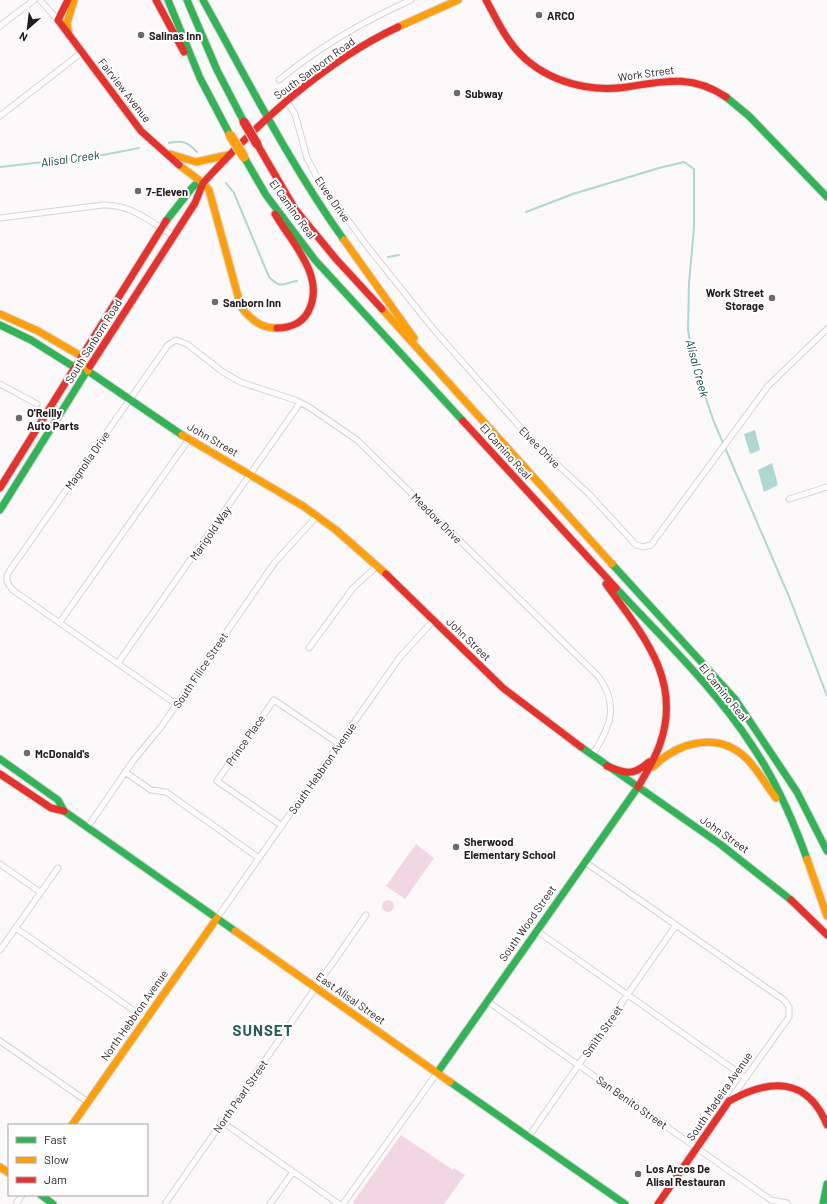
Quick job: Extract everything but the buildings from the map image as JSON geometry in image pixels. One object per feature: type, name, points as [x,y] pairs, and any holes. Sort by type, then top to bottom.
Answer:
[{"type":"main road","points":[[58,20],[68,0]]},
{"type":"main road","points":[[70,38],[67,23],[74,0]]},
{"type":"main road","points":[[156,0],[177,41],[200,78]]},
{"type":"main road","name":"El Camino Real","points":[[168,0],[200,78],[230,135],[266,195],[315,260],[588,559],[687,665],[737,725],[762,760],[790,818],[827,916]]},
{"type":"main road","name":"El Camino Real","points":[[187,0],[217,70],[244,122],[295,209],[336,259],[423,353],[735,699],[785,769],[815,823],[827,851]]},
{"type":"main road","points":[[203,0],[268,118],[325,213],[408,328],[423,353]]},
{"type":"main road","name":"South Sanborn Road","points":[[0,510],[173,235],[195,203],[203,183],[229,154],[268,118],[332,67],[386,33],[458,0]]},
{"type":"main road","name":"Work Street","points":[[486,0],[502,30],[518,51],[534,66],[562,81],[586,87],[613,89],[663,80],[680,80],[703,85],[723,94],[746,113],[827,197]]},
{"type":"main road","name":"Fairview Avenue","points":[[58,20],[81,53],[134,122],[163,152],[203,183]]},
{"type":"main road","points":[[163,152],[196,162],[229,154]]},
{"type":"main road","points":[[203,183],[212,196],[241,307],[257,324],[278,330],[292,326],[304,318],[312,304],[314,288],[308,270],[279,221],[266,195]]},
{"type":"main road","name":"South Sanborn Road","points":[[0,488],[161,228],[191,189],[195,185],[203,183]]},
{"type":"main road","points":[[0,314],[38,330],[81,356],[88,371]]},
{"type":"main road","name":"John Street","points":[[0,325],[30,340],[74,367],[88,371],[189,439],[251,474],[335,530],[377,566],[500,686],[607,766],[756,869],[825,933]]},
{"type":"main road","points":[[588,559],[656,655],[664,679],[667,719],[663,736],[638,787]]},
{"type":"main road","points":[[638,787],[660,758],[682,746],[708,741],[726,745],[736,750],[746,758],[790,818]]},
{"type":"main road","points":[[607,766],[632,774],[645,767],[655,755]]},
{"type":"main road","name":"East Alisal Street","points":[[0,759],[58,800],[64,811],[87,828],[625,1204]]},
{"type":"main road","name":"East Alisal Street","points":[[0,774],[51,808],[58,811],[64,811]]},
{"type":"main road","name":"South Wood Street","points":[[437,1073],[638,787]]},
{"type":"main road","name":"North Hebbron Avenue","points":[[73,1124],[217,918]]},
{"type":"main road","points":[[729,1101],[756,1088],[772,1085],[786,1086],[797,1090],[811,1099],[822,1112],[827,1125]]},
{"type":"main road","name":"South Madeira Avenue","points":[[658,1204],[729,1101]]},
{"type":"main road","points":[[0,1166],[8,1172]]},
{"type":"main road","points":[[823,1204],[827,1184]]},
{"type":"main road","points":[[41,1196],[53,1204]]},
{"type":"street","points":[[0,26],[34,0]]},
{"type":"street","name":"Fairview Avenue","points":[[40,0],[58,20]]},
{"type":"street","points":[[279,80],[311,55],[352,30],[411,0]]},
{"type":"street","points":[[0,116],[81,53]]},
{"type":"street","name":"Elvee Drive","points":[[287,102],[295,114],[307,158],[318,179],[367,246],[435,331],[534,443],[589,494],[636,545],[643,547],[651,545],[768,386],[827,329]]},
{"type":"street","points":[[0,218],[111,204],[130,209],[173,235]]},
{"type":"street","name":"Magnolia Drive","points":[[60,622],[14,590],[7,583],[8,573],[168,345],[174,340],[184,342]]},
{"type":"street","name":"Meadow Drive","points":[[184,342],[235,379],[300,403],[323,416],[364,446],[598,676],[607,691],[611,714],[606,733],[592,755]]},
{"type":"street","points":[[0,384],[37,404]]},
{"type":"street","name":"Marigold Way","points":[[118,663],[300,403]]},
{"type":"street","points":[[176,704],[60,622],[189,439]]},
{"type":"street","points":[[789,499],[827,487]]},
{"type":"street","name":"South Filice Street","points":[[87,828],[125,772],[176,704],[275,562],[316,516]]},
{"type":"street","points":[[309,648],[353,588],[377,566]]},
{"type":"street","name":"South Hebbron Avenue","points":[[217,918],[404,651],[432,621]]},
{"type":"street","name":"Prince Place","points":[[282,826],[217,781],[269,706],[274,700],[339,744]]},
{"type":"street","points":[[125,772],[151,790],[166,792],[259,858]]},
{"type":"street","points":[[585,862],[676,925]]},
{"type":"street","points":[[0,864],[40,892]]},
{"type":"street","points":[[0,950],[58,868]]},
{"type":"street","name":"North Pearl Street","points":[[165,1204],[221,1121],[366,916]]},
{"type":"street","name":"Smith Street","points":[[528,1136],[676,925]]},
{"type":"street","name":"South Madeira Avenue","points":[[676,925],[784,1000],[789,1007],[789,1017],[729,1101]]},
{"type":"street","points":[[16,928],[146,1019]]},
{"type":"street","points":[[537,931],[746,1078]]},
{"type":"street","name":"San Benito Street","points":[[487,1001],[771,1200],[787,1203]]},
{"type":"street","points":[[0,1041],[88,1102]]},
{"type":"street","points":[[342,1204],[437,1073]]},
{"type":"street","points":[[221,1121],[339,1204]]},
{"type":"street","points":[[270,1204],[293,1172]]},
{"type":"shaded area","points":[[416,844],[434,858],[405,899],[386,886]]},
{"type":"shaded area","points":[[386,900],[390,900],[394,906],[390,912],[386,912],[382,908],[382,904]]},
{"type":"shaded area","points":[[401,1135],[453,1170],[454,1168],[465,1175],[444,1204],[354,1204],[353,1202]]},
{"type":"water","points":[[755,430],[760,450],[750,454],[744,434]]},
{"type":"water","points":[[772,463],[778,485],[764,492],[758,470]]},
{"type":"waterway","name":"Alisal Creek","points":[[169,143],[181,142],[188,144],[197,152]]},
{"type":"waterway","name":"Alisal Creek","points":[[0,167],[70,159],[84,154],[103,155],[139,148]]},
{"type":"waterway","name":"Alisal Creek","points":[[526,212],[573,194],[659,168],[684,162],[694,169],[694,228],[689,283],[688,330],[694,364],[714,422],[790,599],[827,696]]},
{"type":"waterway","name":"Alisal Creek","points":[[226,183],[234,193],[269,277],[280,285],[297,281]]},
{"type":"waterway","name":"Alisal Creek","points":[[388,257],[399,255]]},
{"type":"traffic: fast","points":[[168,0],[200,78],[230,135]]},
{"type":"traffic: fast","points":[[187,0],[217,70],[244,122]]},
{"type":"traffic: fast","points":[[203,0],[288,152],[324,211],[344,240]]},
{"type":"traffic: fast","points":[[726,97],[749,116],[827,197]]},
{"type":"traffic: fast","points":[[244,157],[266,195],[315,260],[463,421]]},
{"type":"traffic: fast","points":[[166,221],[191,189],[195,185],[203,183]]},
{"type":"traffic: fast","points":[[0,325],[31,340],[74,367],[88,371],[182,435]]},
{"type":"traffic: fast","points":[[0,510],[90,366]]},
{"type":"traffic: fast","points":[[612,564],[735,699],[797,792],[827,851]]},
{"type":"traffic: fast","points":[[616,588],[706,684],[738,726],[777,787],[790,815],[807,859]]},
{"type":"traffic: fast","points":[[581,747],[720,844],[791,900]]},
{"type":"traffic: fast","points":[[0,759],[58,800],[64,811],[235,931]]},
{"type":"traffic: fast","points":[[437,1073],[638,787]]},
{"type":"traffic: fast","points":[[450,1082],[625,1204]]},
{"type":"traffic: fast","points":[[823,1204],[827,1184]]},
{"type":"traffic: fast","points":[[42,1196],[53,1204]]},
{"type":"traffic: slow","points":[[69,35],[67,23],[74,0]]},
{"type":"traffic: slow","points":[[398,27],[458,0]]},
{"type":"traffic: slow","points":[[230,135],[244,157]]},
{"type":"traffic: slow","points":[[170,154],[196,162],[228,155]]},
{"type":"traffic: slow","points":[[179,165],[203,183],[209,190],[241,307],[248,315],[261,325],[277,328]]},
{"type":"traffic: slow","points":[[344,240],[414,338]]},
{"type":"traffic: slow","points":[[382,309],[612,564]]},
{"type":"traffic: slow","points":[[0,314],[38,331],[81,356],[88,371]]},
{"type":"traffic: slow","points":[[182,435],[303,506],[336,530],[386,574]]},
{"type":"traffic: slow","points":[[653,767],[663,758],[686,746],[711,742],[723,744],[746,758],[776,798]]},
{"type":"traffic: slow","points":[[807,859],[827,916]]},
{"type":"traffic: slow","points":[[73,1124],[217,918]]},
{"type":"traffic: slow","points":[[235,931],[450,1082]]},
{"type":"traffic: slow","points":[[0,1167],[8,1172]]},
{"type":"traffic: jam","points":[[68,0],[58,20],[141,131],[179,165]]},
{"type":"traffic: jam","points":[[156,0],[184,52]]},
{"type":"traffic: jam","points":[[486,0],[506,36],[514,47],[537,68],[565,82],[596,88],[627,87],[666,81],[689,82],[714,90],[726,97]]},
{"type":"traffic: jam","points":[[203,183],[246,138],[293,96],[343,58],[398,27]]},
{"type":"traffic: jam","points":[[244,122],[257,144]]},
{"type":"traffic: jam","points":[[257,144],[295,209],[336,259],[382,309]]},
{"type":"traffic: jam","points":[[90,366],[195,203],[203,183]]},
{"type":"traffic: jam","points":[[275,214],[305,260],[313,286],[313,299],[305,316],[295,324],[277,328]]},
{"type":"traffic: jam","points":[[0,488],[166,221]]},
{"type":"traffic: jam","points":[[463,421],[616,588]]},
{"type":"traffic: jam","points":[[386,574],[503,688],[581,747]]},
{"type":"traffic: jam","points":[[606,584],[645,639],[655,658],[662,678],[666,698],[666,720],[660,744],[653,761],[638,787]]},
{"type":"traffic: jam","points":[[607,766],[619,771],[634,772],[649,762]]},
{"type":"traffic: jam","points":[[0,774],[51,808],[64,811]]},
{"type":"traffic: jam","points":[[791,900],[827,935]]},
{"type":"traffic: jam","points":[[729,1101],[758,1089],[772,1086],[786,1086],[798,1090],[809,1097],[819,1109],[827,1125]]},
{"type":"traffic: jam","points":[[658,1204],[729,1101]]},
{"type":"place","name":"ARCO","points":[[539,15]]},
{"type":"place","name":"Salinas Inn","points":[[141,35]]},
{"type":"place","name":"Subway","points":[[457,93]]},
{"type":"place","name":"7-Eleven","points":[[138,191]]},
{"type":"place","name":"Work Street Storage","points":[[772,298]]},
{"type":"place","name":"Sanborn Inn","points":[[215,302]]},
{"type":"place","name":"O'Reilly Auto Parts","points":[[19,418]]},
{"type":"place","name":"McDonald's","points":[[27,753]]},
{"type":"place","name":"Sherwood Elementary School","points":[[456,847]]},
{"type":"place","name":"Los Arcos De Alisal Restauran","points":[[638,1174]]},
{"type":"district","name":"SUNSET","points":[[263,1030]]}]
